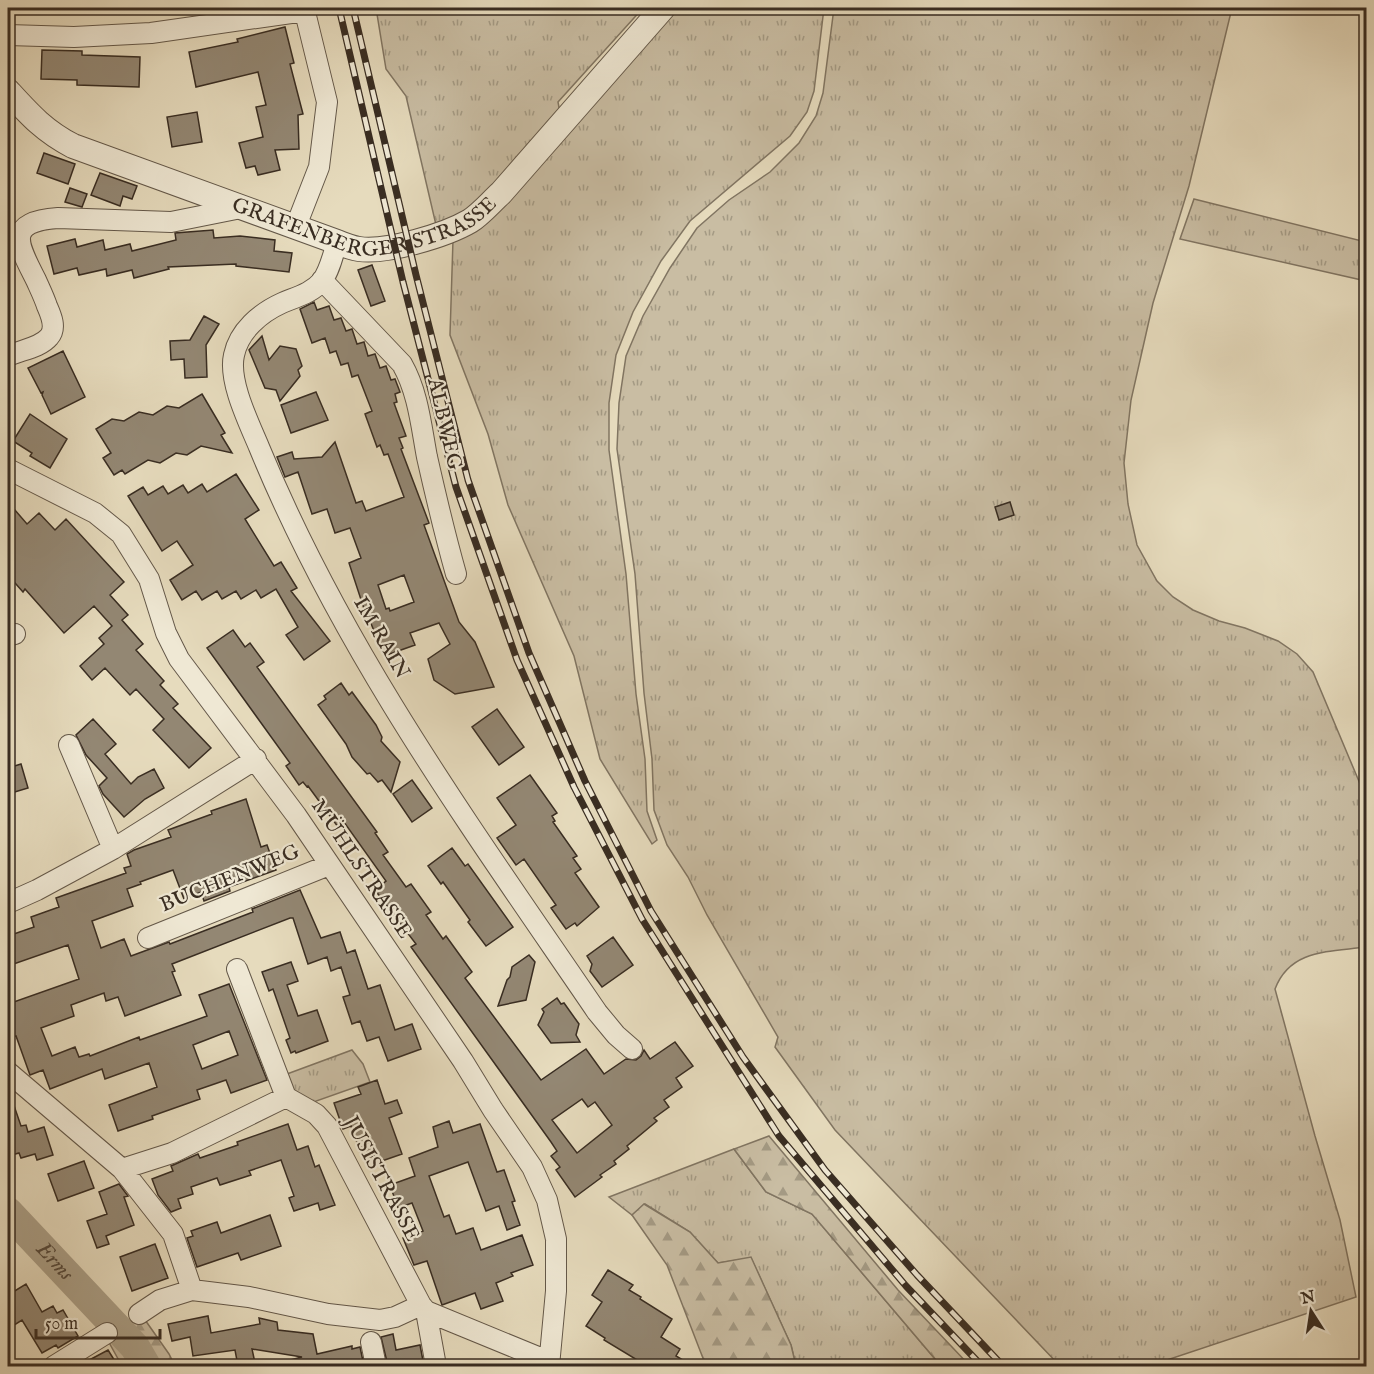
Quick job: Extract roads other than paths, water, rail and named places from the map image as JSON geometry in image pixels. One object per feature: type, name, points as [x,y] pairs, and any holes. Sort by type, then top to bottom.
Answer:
[{"type":"street","name":"GRAFENBERGER STRASSE","points":[[8,91],[37,123],[63,141],[337,242],[358,249],[378,249],[423,240],[453,230],[472,220],[501,193],[663,8]]},
{"type":"street","points":[[8,35],[74,37],[151,33],[305,9],[327,102],[319,167],[296,226]]},
{"type":"street","points":[[8,357],[41,343],[50,336],[53,329],[51,316],[19,243],[21,233],[29,224],[41,219],[58,218],[171,222],[241,208]]},
{"type":"street","points":[[322,280],[337,242]]},
{"type":"street","name":"ALBWEG","points":[[322,280],[402,364],[409,376],[418,407],[443,530],[456,574]]},
{"type":"street","name":"IM RAIN","points":[[322,280],[305,294],[266,312],[244,332],[237,343],[233,358],[234,375],[247,418],[276,489],[342,621],[432,770],[597,1012],[616,1035],[632,1049]]},
{"type":"street","name":"MÜHLSTRASSE","points":[[8,469],[94,513],[121,534],[149,579],[166,633],[179,659],[256,759],[532,1167],[547,1200],[556,1239],[556,1291],[549,1364]]},
{"type":"street","points":[[69,745],[113,849]]},
{"type":"street","points":[[8,903],[113,849],[256,759]]},
{"type":"street","name":"BUCHENWEG","points":[[148,938],[329,865]]},
{"type":"street","points":[[122,1170],[172,1153],[286,1097],[237,969]]},
{"type":"street","points":[[8,1072],[122,1170],[173,1234],[192,1290]]},
{"type":"street","name":"JUSISTRASSE","points":[[286,1097],[316,1114],[327,1126],[423,1308],[436,1366]]},
{"type":"street","points":[[139,1314],[160,1300],[192,1290],[249,1297],[310,1311],[366,1319],[380,1320],[423,1308],[549,1364]]},
{"type":"street","points":[[54,1366],[107,1333]]},
{"type":"street","points":[[371,1342],[376,1366]]},
{"type":"waterway","name":"Erms","points":[[8,1212],[135,1347],[146,1366]]},
{"type":"railway","points":[[339,8],[403,282],[456,487],[517,660],[574,787],[642,919],[779,1136],[906,1286],[982,1366]]},
{"type":"railway","points":[[353,8],[416,275],[468,480],[529,653],[585,781],[651,911],[743,1057],[825,1170],[917,1275],[1003,1366]]}]
